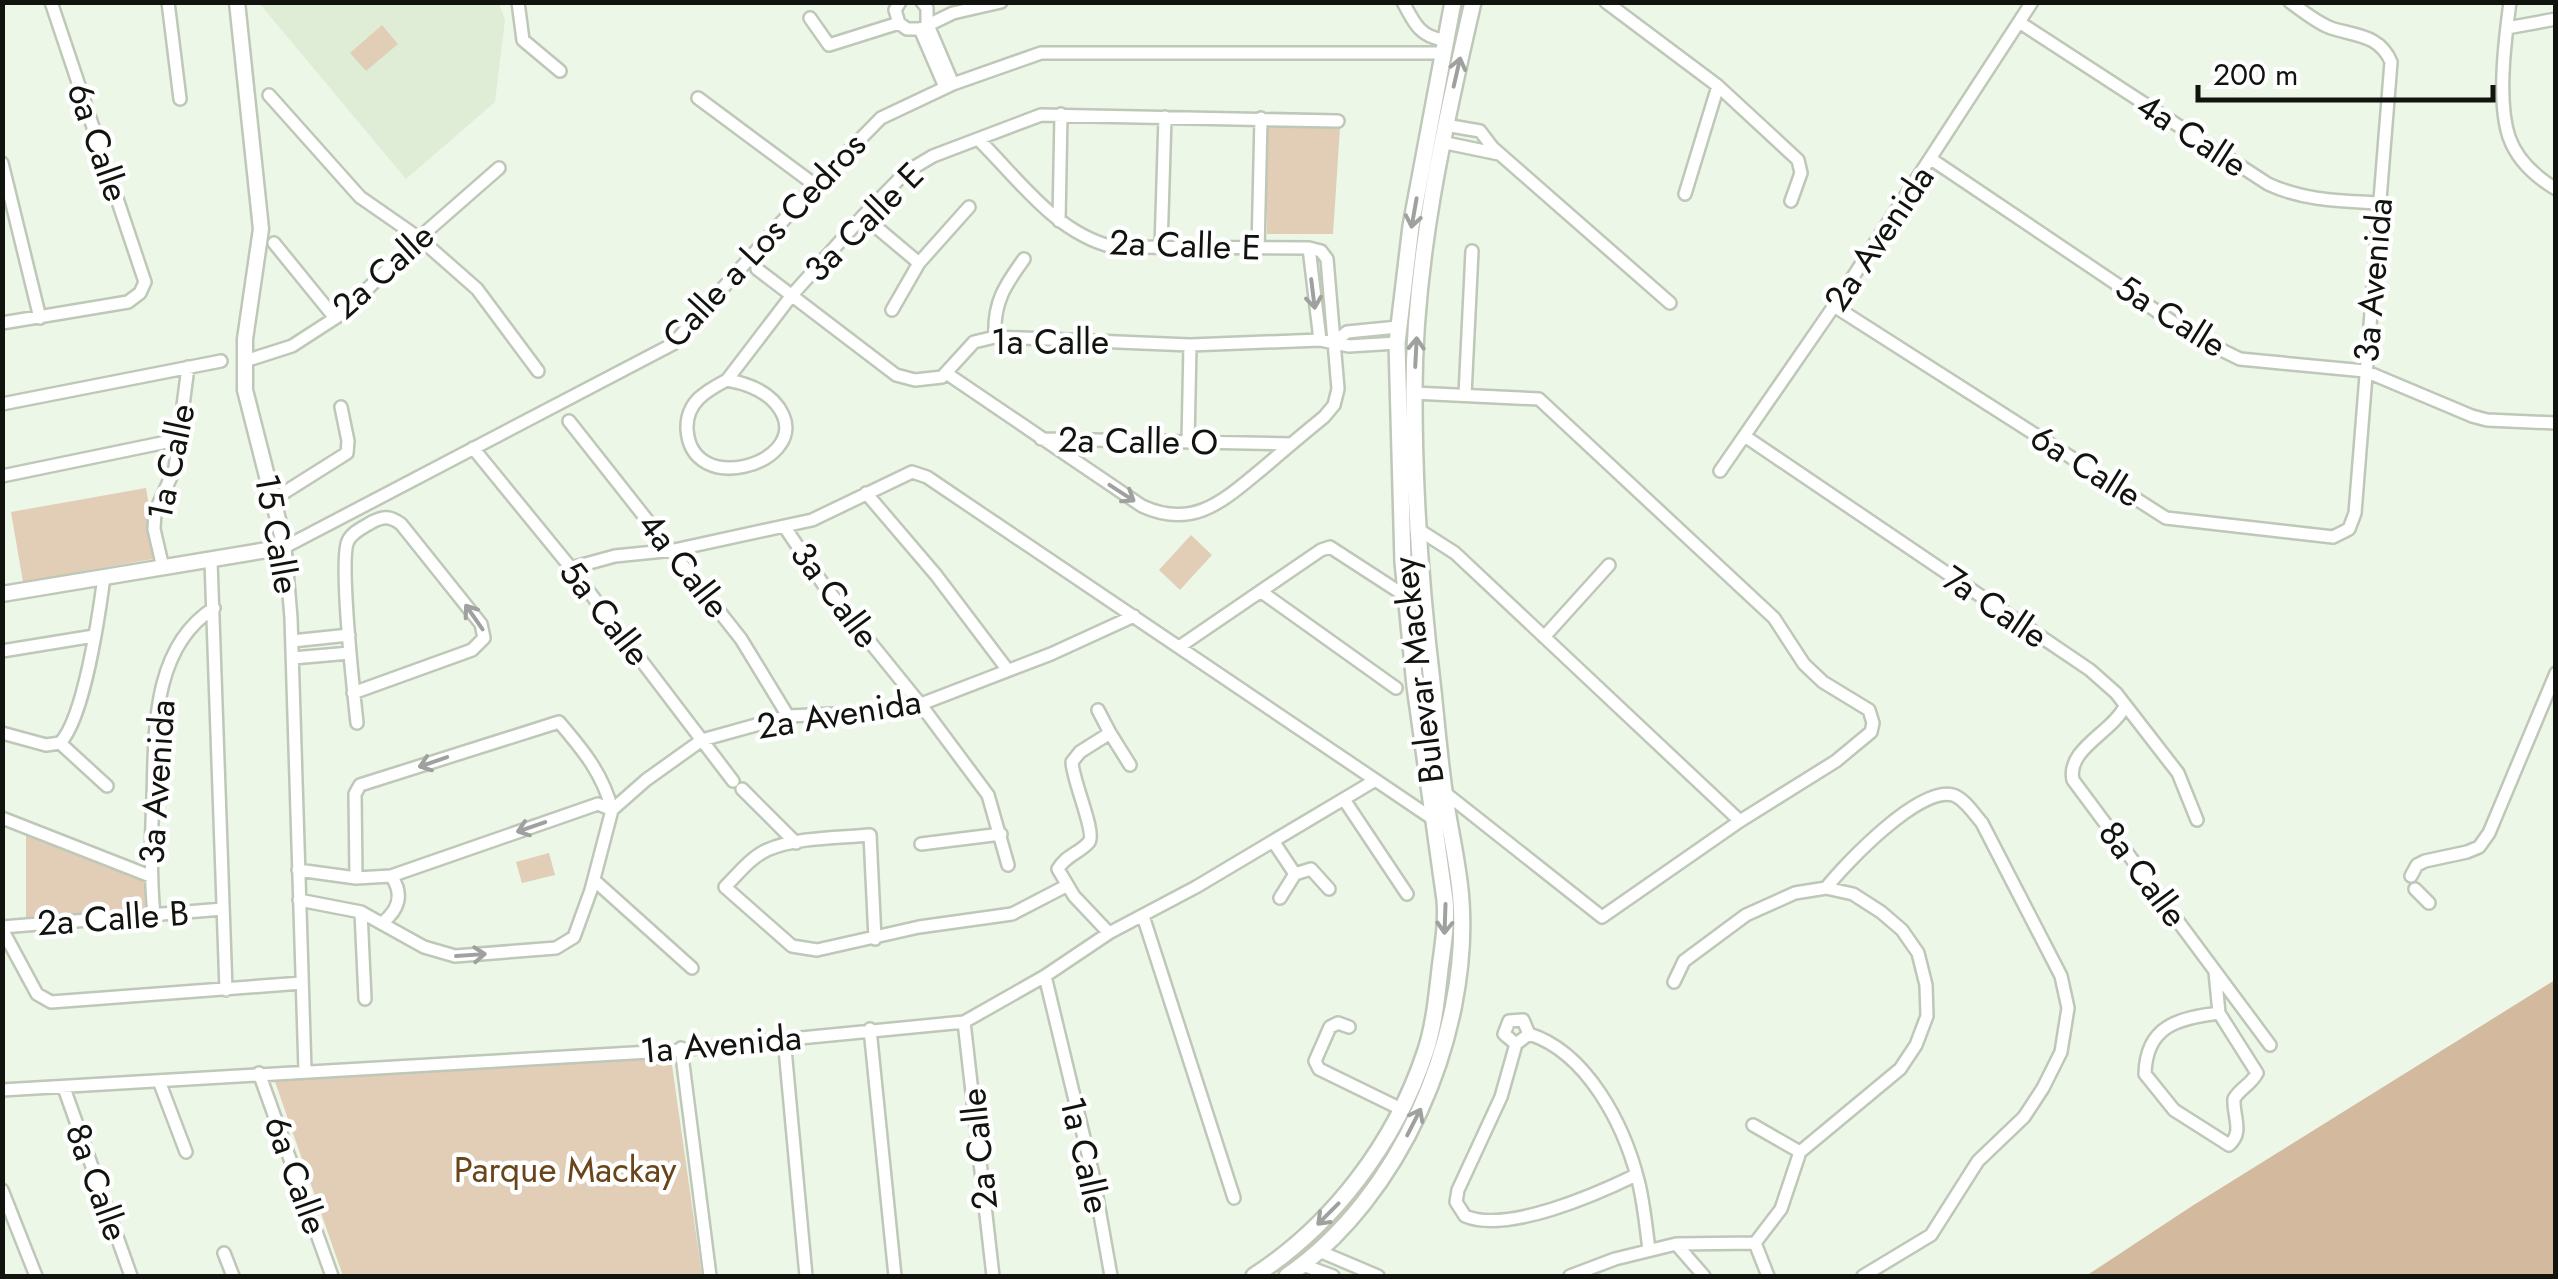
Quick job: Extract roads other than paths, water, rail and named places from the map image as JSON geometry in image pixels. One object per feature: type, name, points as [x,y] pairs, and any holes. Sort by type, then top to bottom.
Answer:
[{"type":"main road","name":"Bulevar Mackey","points":[[1319,1251],[1366,1202],[1416,1122],[1442,1054],[1459,958],[1462,902],[1444,792],[1416,528],[1414,393],[1443,47],[1453,2]]},
{"type":"main road","name":"Bulevar Mackey","points":[[1287,1276],[1298,1252],[1339,1204],[1401,1109],[1426,1051],[1447,921],[1407,597],[1398,335],[1411,226],[1474,2]]},
{"type":"main road","points":[[1298,1252],[1319,1251]]},
{"type":"main road","name":"Bulevar Mackey","points":[[1254,1276],[1298,1252]]},
{"type":"street","name":"6a Calle","points":[[40,318],[128,302],[140,293],[145,282],[51,2]]},
{"type":"street","points":[[168,2],[180,99]]},
{"type":"street","name":"15 Calle","points":[[237,2],[261,228],[245,390],[285,547],[293,658],[305,1071]]},
{"type":"street","points":[[518,2],[523,40],[560,71]]},
{"type":"street","points":[[898,23],[896,10],[900,2]]},
{"type":"street","points":[[922,2],[927,8],[924,26],[949,86]]},
{"type":"street","points":[[1403,2],[1420,32],[1443,47]]},
{"type":"street","points":[[1606,2],[1718,86],[1798,160],[1801,173],[1791,201]]},
{"type":"street","name":"2a Avenida","points":[[1720,471],[1932,159],[2032,2]]},
{"type":"street","name":"3a Avenida","points":[[2290,2],[2328,28],[2362,36],[2386,48],[2391,62],[2354,513]]},
{"type":"street","points":[[2510,2],[2503,82],[2509,138],[2533,175],[2556,189]]},
{"type":"street","points":[[810,18],[825,42],[832,45],[898,23],[907,28],[924,26],[953,13],[993,4]]},
{"type":"street","points":[[2507,28],[2556,19]]},
{"type":"street","name":"4a Calle","points":[[2019,22],[2268,184],[2290,194],[2320,200],[2381,203]]},
{"type":"street","name":"Calle a Los Cedros","points":[[2,594],[104,577],[162,562],[212,566],[285,547],[672,344],[881,118],[949,86],[1041,53],[1443,47]]},
{"type":"street","points":[[1685,194],[1718,86]]},
{"type":"street","points":[[269,95],[360,197],[419,238],[477,290],[538,371]]},
{"type":"street","points":[[698,98],[815,185]]},
{"type":"street","points":[[1058,221],[1061,114]]},
{"type":"street","name":"3a Calle E","points":[[728,380],[792,294],[862,216],[906,172],[932,156],[1041,115],[1338,121]]},
{"type":"street","points":[[1161,248],[1165,118]]},
{"type":"street","points":[[1258,250],[1261,118]]},
{"type":"street","points":[[1439,128],[1499,154]]},
{"type":"street","points":[[1439,128],[1480,130],[1499,154],[1670,303]]},
{"type":"street","name":"2a Calle E","points":[[980,140],[1058,221],[1094,242],[1113,247],[1309,248]]},
{"type":"street","name":"5a Calle","points":[[1932,159],[2210,344],[2240,358],[2365,371],[2472,416],[2556,424]]},
{"type":"street","points":[[2,163],[40,318],[2,323]]},
{"type":"street","name":"2a Calle","points":[[251,359],[292,346],[334,318],[498,168]]},
{"type":"street","points":[[892,310],[919,263],[969,207]]},
{"type":"street","points":[[862,216],[919,263]]},
{"type":"street","points":[[274,243],[334,318]]},
{"type":"street","points":[[1041,440],[1142,506],[1173,516],[1202,512],[1229,498],[1334,405],[1338,389],[1327,259],[1321,251],[1309,248],[1320,340]]},
{"type":"street","points":[[1465,395],[1472,251]]},
{"type":"street","points":[[995,336],[998,299],[1024,259]]},
{"type":"street","name":"1a Calle","points":[[757,269],[896,375],[926,380],[946,373],[974,342],[995,336],[1190,345],[1335,342],[1346,332],[1398,335]]},
{"type":"street","name":"6a Calle","points":[[1834,306],[2166,518],[2333,537],[2349,529],[2354,513]]},
{"type":"street","points":[[1188,442],[1190,345]]},
{"type":"street","points":[[2,404],[220,361]]},
{"type":"street","name":"1a Calle","points":[[162,562],[154,528],[155,512],[170,483],[181,439],[188,367]]},
{"type":"street","name":"2a Calle O","points":[[946,373],[1041,440],[1291,444]]},
{"type":"street","points":[[728,380],[752,385],[769,397],[786,423],[778,447],[768,456],[736,470],[718,468],[688,442],[687,416],[700,394],[728,380]]},
{"type":"street","points":[[1414,393],[1540,399],[1774,618],[1804,664],[1823,682],[1869,710],[1873,723],[1871,732],[1859,744],[1602,917],[1444,792]]},
{"type":"street","points":[[274,500],[347,453],[341,407]]},
{"type":"street","name":"4a Calle","points":[[569,421],[742,639],[788,716]]},
{"type":"street","name":"7a Calle","points":[[1746,437],[2090,670],[2116,693],[2178,773],[2198,820]]},
{"type":"street","points":[[2,476],[181,439]]},
{"type":"street","name":"5a Calle","points":[[473,448],[571,568],[737,785],[796,843]]},
{"type":"street","points":[[571,568],[615,556],[674,550],[812,520],[912,472],[927,476],[1436,821]]},
{"type":"street","points":[[269,482],[298,482]]},
{"type":"street","points":[[866,494],[936,574],[1007,669]]},
{"type":"street","points":[[354,693],[472,650],[484,638],[484,632],[392,517],[382,517],[355,532],[345,550],[350,653],[354,693],[357,723]]},
{"type":"street","name":"3a Calle","points":[[784,526],[823,584],[988,795],[1008,865]]},
{"type":"street","points":[[1416,528],[1455,553],[1740,821]]},
{"type":"street","points":[[1179,647],[1330,547],[1407,597]]},
{"type":"street","points":[[1544,637],[1609,565]]},
{"type":"street","points":[[212,566],[226,990]]},
{"type":"street","points":[[2,733],[46,745],[60,743],[72,729],[96,630],[104,577]]},
{"type":"street","points":[[1263,593],[1396,688]]},
{"type":"street","name":"3a Avenida","points":[[154,915],[150,876],[155,718],[175,651],[201,616],[214,608]]},
{"type":"street","name":"2a Avenida","points":[[612,810],[702,740],[788,716],[903,711],[1050,654],[1134,616]]},
{"type":"street","points":[[2,651],[96,630]]},
{"type":"street","points":[[292,641],[349,635]]},
{"type":"street","points":[[293,658],[350,653]]},
{"type":"street","points":[[2410,876],[2416,865],[2425,861],[2479,847],[2489,833],[2556,674]]},
{"type":"street","name":"8a Calle","points":[[2125,706],[2120,719],[2075,759],[2070,768],[2073,780],[2270,1045]]},
{"type":"street","points":[[1098,710],[1130,764]]},
{"type":"street","points":[[299,900],[361,912],[424,947],[456,956],[556,948],[574,937],[594,880],[612,810],[606,784],[559,722],[360,785],[356,794],[356,878]]},
{"type":"street","points":[[1108,933],[1066,886],[1058,869],[1092,838],[1092,828],[1076,792],[1072,762],[1080,752],[1110,733]]},
{"type":"street","points":[[60,743],[108,786]]},
{"type":"street","name":"1a Avenida","points":[[2,1090],[681,1048],[964,1022],[1045,976],[1108,933],[1374,781]]},
{"type":"street","points":[[1826,888],[1852,856],[1888,826],[1932,797],[1952,795],[1964,802],[1982,823],[2061,976],[2068,1008],[2061,1052],[2024,1117],[1978,1161],[1931,1235],[1863,1276]]},
{"type":"street","points":[[1344,800],[1407,894]]},
{"type":"street","points":[[298,870],[356,878],[391,876],[598,804],[612,810]]},
{"type":"street","points":[[2,818],[150,876]]},
{"type":"street","points":[[875,938],[870,834],[766,850],[726,887],[792,946],[817,950],[875,938],[919,927],[1012,914],[1066,886]]},
{"type":"street","points":[[922,844],[1000,834]]},
{"type":"street","points":[[1273,841],[1295,874]]},
{"type":"street","points":[[1280,898],[1295,874],[1311,869],[1329,889]]},
{"type":"street","points":[[382,923],[398,906],[399,894],[391,876]]},
{"type":"street","points":[[594,880],[692,968]]},
{"type":"street","points":[[1674,982],[1684,961],[1746,915],[1795,893],[1826,888],[1853,894],[1902,930],[1918,953],[1926,985],[1927,1016],[1916,1044],[1900,1068],[1800,1152],[1781,1209],[1755,1242]]},
{"type":"street","points":[[2415,889],[2428,903]]},
{"type":"street","name":"2a Calle B","points":[[2,928],[223,909]]},
{"type":"street","points":[[361,912],[364,998]]},
{"type":"street","points":[[1143,916],[1234,1198]]},
{"type":"street","points":[[2,928],[42,1000],[302,984]]},
{"type":"street","points":[[2215,970],[2219,1012],[2256,1073],[2251,1084],[2238,1091],[2234,1099],[2238,1128],[2236,1139],[2229,1145],[2174,1110],[2145,1074],[2146,1054],[2158,1034],[2187,1018],[2219,1012]]},
{"type":"street","name":"1a Calle","points":[[1045,976],[1092,1175],[1110,1276]]},
{"type":"street","points":[[1516,1044],[1504,1034],[1509,1021],[1523,1020],[1529,1034]]},
{"type":"street","name":"2a Calle","points":[[964,1022],[993,1276]]},
{"type":"street","points":[[1349,1027],[1338,1023],[1330,1028],[1315,1061],[1319,1070],[1401,1109]]},
{"type":"street","points":[[870,1029],[895,1276]]},
{"type":"street","points":[[1529,1034],[1516,1044],[1502,1097],[1458,1190],[1459,1210],[1474,1220],[1490,1222],[1603,1191],[1636,1175]]},
{"type":"street","points":[[1529,1034],[1543,1038],[1592,1081],[1619,1130],[1636,1175],[1650,1250]]},
{"type":"street","points":[[784,1038],[806,1276]]},
{"type":"street","points":[[681,1048],[710,1276]]},
{"type":"street","name":"6a Calle","points":[[259,1074],[332,1276]]},
{"type":"street","points":[[159,1081],[186,1152]]},
{"type":"street","name":"8a Calle","points":[[64,1088],[131,1276]]},
{"type":"street","points":[[1754,1125],[1800,1152]]},
{"type":"street","points":[[2,1190],[36,1276]]},
{"type":"street","points":[[1570,1276],[1676,1244],[1755,1242]]},
{"type":"street","points":[[1755,1242],[1768,1276]]},
{"type":"street","points":[[1676,1244],[1704,1276]]},
{"type":"street","points":[[1319,1251],[1378,1276]]},
{"type":"street","points":[[224,1252],[234,1276]]},
{"type":"street","points":[[1298,1252],[1333,1276]]},
{"type":"park label","name":"Parque Mackay","points":[[565,1170]]}]
